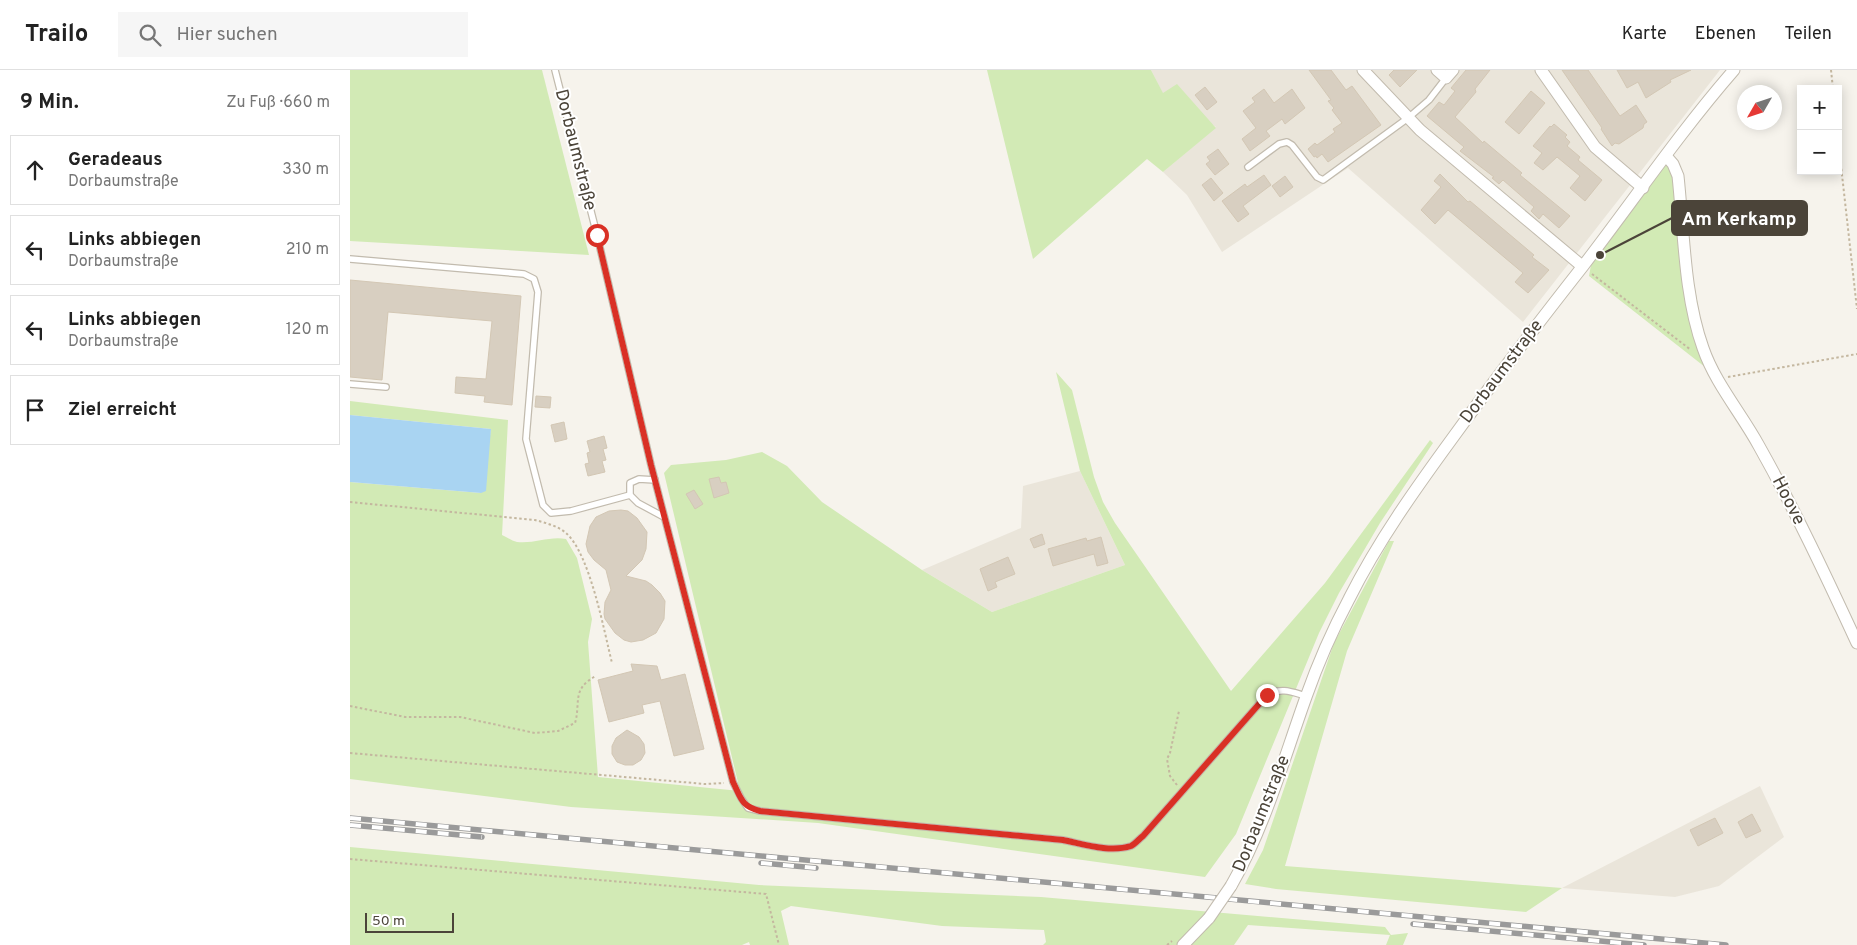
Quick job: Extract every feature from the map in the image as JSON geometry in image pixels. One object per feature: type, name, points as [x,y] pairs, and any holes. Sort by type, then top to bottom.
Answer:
[{"type":"street","points":[[1364,70],[1420,130],[1582,266]]},
{"type":"street","points":[[1540,70],[1595,147],[1643,188]]},
{"type":"street","name":"Dorbaumstraße","points":[[1183,945],[1209,918],[1231,886],[1258,834],[1306,696],[1329,639],[1345,606],[1388,531],[1464,422],[1666,156],[1734,70]]},
{"type":"street","name":"Hoove","points":[[1666,156],[1673,164],[1678,176],[1686,262],[1695,320],[1709,364],[1776,476],[1857,642]]},
{"type":"lane","name":"Dorbaumstraße","points":[[555,70],[600,245],[664,517],[733,782],[748,808],[760,811],[1063,840],[1108,848],[1120,848],[1132,845],[1143,836],[1267,695],[1274,691],[1283,690],[1306,696]]},
{"type":"lane","points":[[1248,167],[1279,144],[1287,142],[1292,145],[1316,178],[1323,180],[1408,118],[1429,100],[1445,73]]},
{"type":"lane","points":[[350,259],[524,274],[534,279],[538,292],[526,439],[543,505],[551,513],[571,511],[630,495]]},
{"type":"lane","points":[[350,384],[386,387]]},
{"type":"lane","points":[[655,480],[639,478],[630,483],[630,495],[638,503],[664,517]]},
{"type":"path","points":[[1831,70],[1833,85]]},
{"type":"path","points":[[1842,174],[1857,309]]},
{"type":"path","points":[[1582,266],[1694,353]]},
{"type":"path","points":[[1719,381],[1729,376],[1857,354]]},
{"type":"path","points":[[350,502],[535,520],[551,524],[565,532],[577,547],[587,568],[612,663]]},
{"type":"path","points":[[350,706],[405,717],[460,717],[535,733],[558,731],[574,723],[577,715],[577,698],[585,683],[596,676]]},
{"type":"path","points":[[1179,711],[1167,759],[1170,776],[1182,791]]},
{"type":"path","points":[[350,753],[704,784],[733,782]]},
{"type":"path","points":[[350,859],[766,894],[779,945]]},
{"type":"shaded area","points":[[1151,70],[1720,70],[1523,322],[1348,168],[1222,252],[1187,195],[1163,172],[1216,127],[1163,94]]},
{"type":"shaded area","points":[[1080,471],[1125,565],[992,612],[922,570],[1021,528],[1023,486]]},
{"type":"shaded area","points":[[1760,786],[1784,837],[1719,886],[1675,897],[1562,888]]},
{"type":"green space","points":[[350,70],[542,70],[589,255],[350,241]]},
{"type":"green space","points":[[987,70],[1151,70],[1163,93],[1177,84],[1216,128],[1163,172],[1147,159],[1033,259]]},
{"type":"green space","points":[[1666,164],[1679,174],[1692,272],[1705,344],[1705,367],[1589,276],[1591,265]]},
{"type":"green space","points":[[1056,372],[1072,390],[1094,477],[1103,502],[1115,523],[1231,691],[1325,583],[1430,440],[1433,443],[1380,523],[1339,593],[1319,633],[1236,834],[1205,877],[818,823],[571,807],[350,779],[350,482],[481,493],[491,429],[350,415],[350,401],[508,420],[502,535],[517,542],[554,538],[566,539],[577,558],[592,619],[588,642],[598,777],[740,791],[664,473],[671,465],[726,460],[762,452],[787,466],[822,502],[922,570],[992,612],[1125,565],[1080,471]]},
{"type":"green space","points":[[1389,541],[1394,541],[1347,651],[1285,866],[1562,888],[1526,912],[1276,889],[1245,884],[1263,850],[1334,643]]},
{"type":"green space","points":[[350,847],[759,885],[1041,897],[1385,927],[1391,935],[1408,933],[1403,945],[1386,945],[1390,935],[1248,925],[1234,945],[1043,945],[1046,942],[1044,930],[942,926],[791,906],[781,911],[789,945],[750,945],[749,942],[742,945],[350,945]]},
{"type":"water","points":[[350,415],[491,429],[486,491],[481,493],[350,482]]},
{"type":"building","points":[[1309,70],[1331,70],[1346,90],[1352,86],[1381,125],[1328,162],[1322,154],[1317,158],[1316,156],[1314,157],[1308,149],[1335,132],[1333,129],[1342,123],[1332,110],[1334,108],[1328,101],[1331,100]]},
{"type":"building","points":[[1394,70],[1417,70],[1400,87],[1389,75]]},
{"type":"building","points":[[1466,70],[1490,70],[1475,89],[1476,92],[1455,117],[1483,143],[1484,141],[1522,173],[1520,175],[1570,216],[1559,228],[1543,214],[1539,219],[1531,211],[1534,207],[1503,180],[1499,184],[1492,178],[1494,177],[1460,151],[1464,147],[1427,116],[1439,102],[1444,105],[1455,91],[1451,88]]},
{"type":"building","points":[[1562,70],[1588,70],[1620,116],[1636,105],[1647,122],[1643,128],[1619,144],[1615,143],[1612,146],[1602,128]]},
{"type":"building","points":[[1617,70],[1691,70],[1670,80],[1671,82],[1646,98],[1638,82],[1627,88]]},
{"type":"building","points":[[1205,87],[1217,102],[1207,110],[1195,95]]},
{"type":"building","points":[[1264,89],[1274,103],[1292,89],[1305,108],[1285,124],[1282,119],[1266,131],[1270,136],[1250,151],[1242,139],[1256,128],[1243,111],[1255,102],[1252,98]]},
{"type":"building","points":[[1531,91],[1545,103],[1519,134],[1505,122]]},
{"type":"building","points":[[1554,124],[1567,135],[1565,137],[1570,142],[1567,146],[1580,157],[1578,160],[1602,180],[1585,201],[1570,188],[1580,176],[1557,157],[1543,170],[1534,163],[1542,153],[1533,146],[1550,126]]},
{"type":"building","points":[[1218,149],[1229,164],[1215,175],[1206,164],[1210,161],[1207,157]]},
{"type":"building","points":[[1440,174],[1468,202],[1470,201],[1549,270],[1528,293],[1515,282],[1523,273],[1448,210],[1435,224],[1421,210],[1441,187],[1434,181]]},
{"type":"building","points":[[1264,175],[1271,185],[1243,206],[1249,214],[1238,222],[1222,201],[1245,184],[1247,187]]},
{"type":"building","points":[[1285,176],[1293,187],[1280,197],[1272,186]]},
{"type":"building","points":[[1211,178],[1223,193],[1214,201],[1202,185]]},
{"type":"building","points":[[350,280],[521,296],[512,405],[484,402],[485,396],[455,393],[456,377],[486,379],[492,321],[388,312],[382,380],[350,377]]},
{"type":"building","points":[[536,396],[551,397],[550,408],[535,407]]},
{"type":"building","points":[[564,422],[567,439],[555,442],[551,425]]},
{"type":"building","points":[[604,436],[607,448],[603,449],[606,460],[602,461],[605,472],[588,476],[585,464],[589,463],[587,453],[590,452],[587,441]]},
{"type":"building","points":[[719,477],[721,483],[726,482],[729,493],[714,498],[709,479]]},
{"type":"building","points":[[694,490],[703,504],[695,509],[686,494]]},
{"type":"building","points":[[609,511],[628,511],[637,518],[647,532],[646,549],[642,560],[626,576],[646,581],[660,593],[665,601],[664,619],[656,633],[643,640],[631,642],[624,640],[615,633],[605,619],[605,602],[611,590],[606,570],[594,560],[588,552],[586,544],[590,526],[596,517]]},
{"type":"building","points":[[1042,534],[1045,544],[1034,548],[1030,539]]},
{"type":"building","points":[[1101,537],[1108,563],[1097,566],[1094,554],[1053,566],[1048,549],[1086,538],[1087,541]]},
{"type":"building","points":[[1008,557],[1015,574],[995,582],[997,587],[988,591],[980,569]]},
{"type":"building","points":[[631,664],[657,666],[661,680],[685,674],[704,749],[674,756],[660,701],[642,705],[644,713],[609,722],[598,680],[633,671]]},
{"type":"building","points":[[627,730],[639,737],[644,744],[645,753],[641,760],[633,765],[617,762],[612,754],[612,746],[616,738]]},
{"type":"building","points":[[1752,814],[1761,831],[1746,838],[1738,822]]},
{"type":"building","points":[[1715,818],[1723,833],[1698,846],[1690,830]]},
{"type":"railway","points":[[350,818],[1726,945]]},
{"type":"railway","points":[[350,825],[482,837]]},
{"type":"railway","points":[[761,863],[816,868]]},
{"type":"railway","points":[[1413,924],[1644,945]]},
{"type":"place","name":"Am Kerkamp","points":[[1600,255]]},
{"type":"route","points":[[597,235],[651,465],[733,782],[748,808],[760,811],[1063,840],[1108,848],[1120,848],[1132,845],[1143,836],[1220,746],[1267,695]]}]
